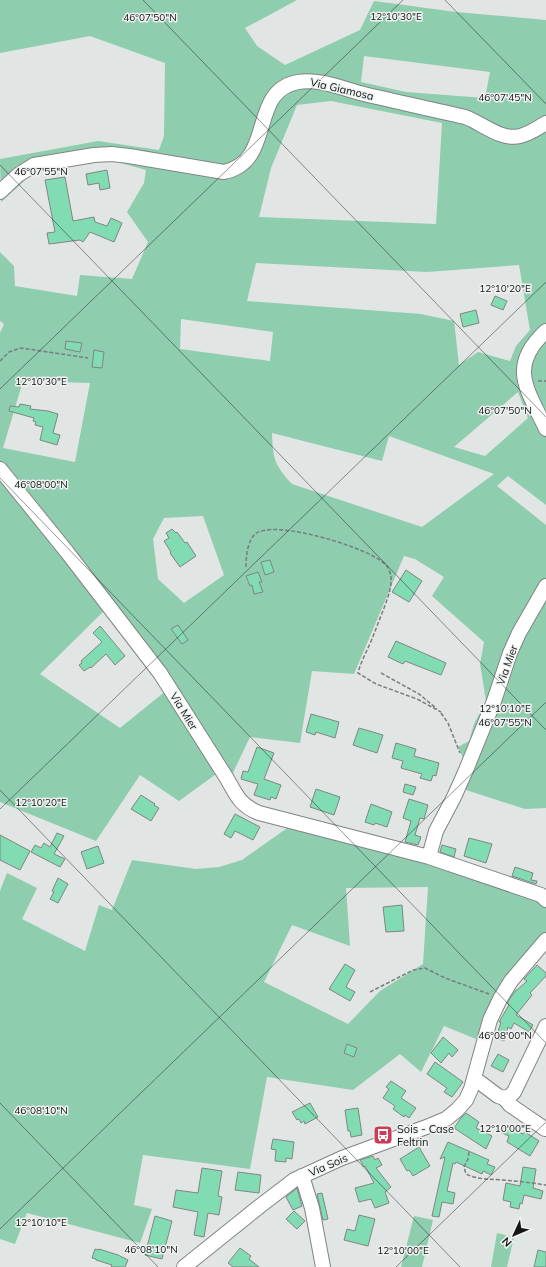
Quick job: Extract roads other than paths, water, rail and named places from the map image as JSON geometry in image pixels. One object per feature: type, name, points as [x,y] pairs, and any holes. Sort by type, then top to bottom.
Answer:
[{"type":"street","name":"Via Giamosa","points":[[0,192],[18,175],[34,165],[94,155],[112,154],[129,156],[224,172],[233,170],[247,160],[252,154],[266,110],[274,96],[285,87],[298,82],[316,81],[465,117],[476,121],[504,136],[521,136],[546,124]]},
{"type":"street","points":[[546,331],[535,343],[526,358],[523,371],[524,382],[546,429]]},
{"type":"street","name":"Via Mier","points":[[0,469],[67,552],[160,673],[226,777],[234,794],[242,804],[259,813],[430,857],[541,896],[546,900]]},
{"type":"street","name":"Via Mier","points":[[430,857],[436,831],[466,770],[494,701],[510,654],[519,633],[546,586]]},
{"type":"street","name":"Via Sois","points":[[184,1267],[282,1188],[302,1176],[342,1158],[446,1119],[457,1110],[466,1100],[474,1078],[490,1020],[500,999],[512,981],[545,943]]},
{"type":"street","points":[[504,1098],[510,1096],[514,1092],[546,1026]]},
{"type":"street","points":[[474,1078],[498,1096],[504,1098],[510,1105],[545,1129]]},
{"type":"street","points":[[302,1176],[312,1208],[324,1267]]},
{"type":"place","name":"Sois - Case Feltrin","points":[[383,1135]]}]
